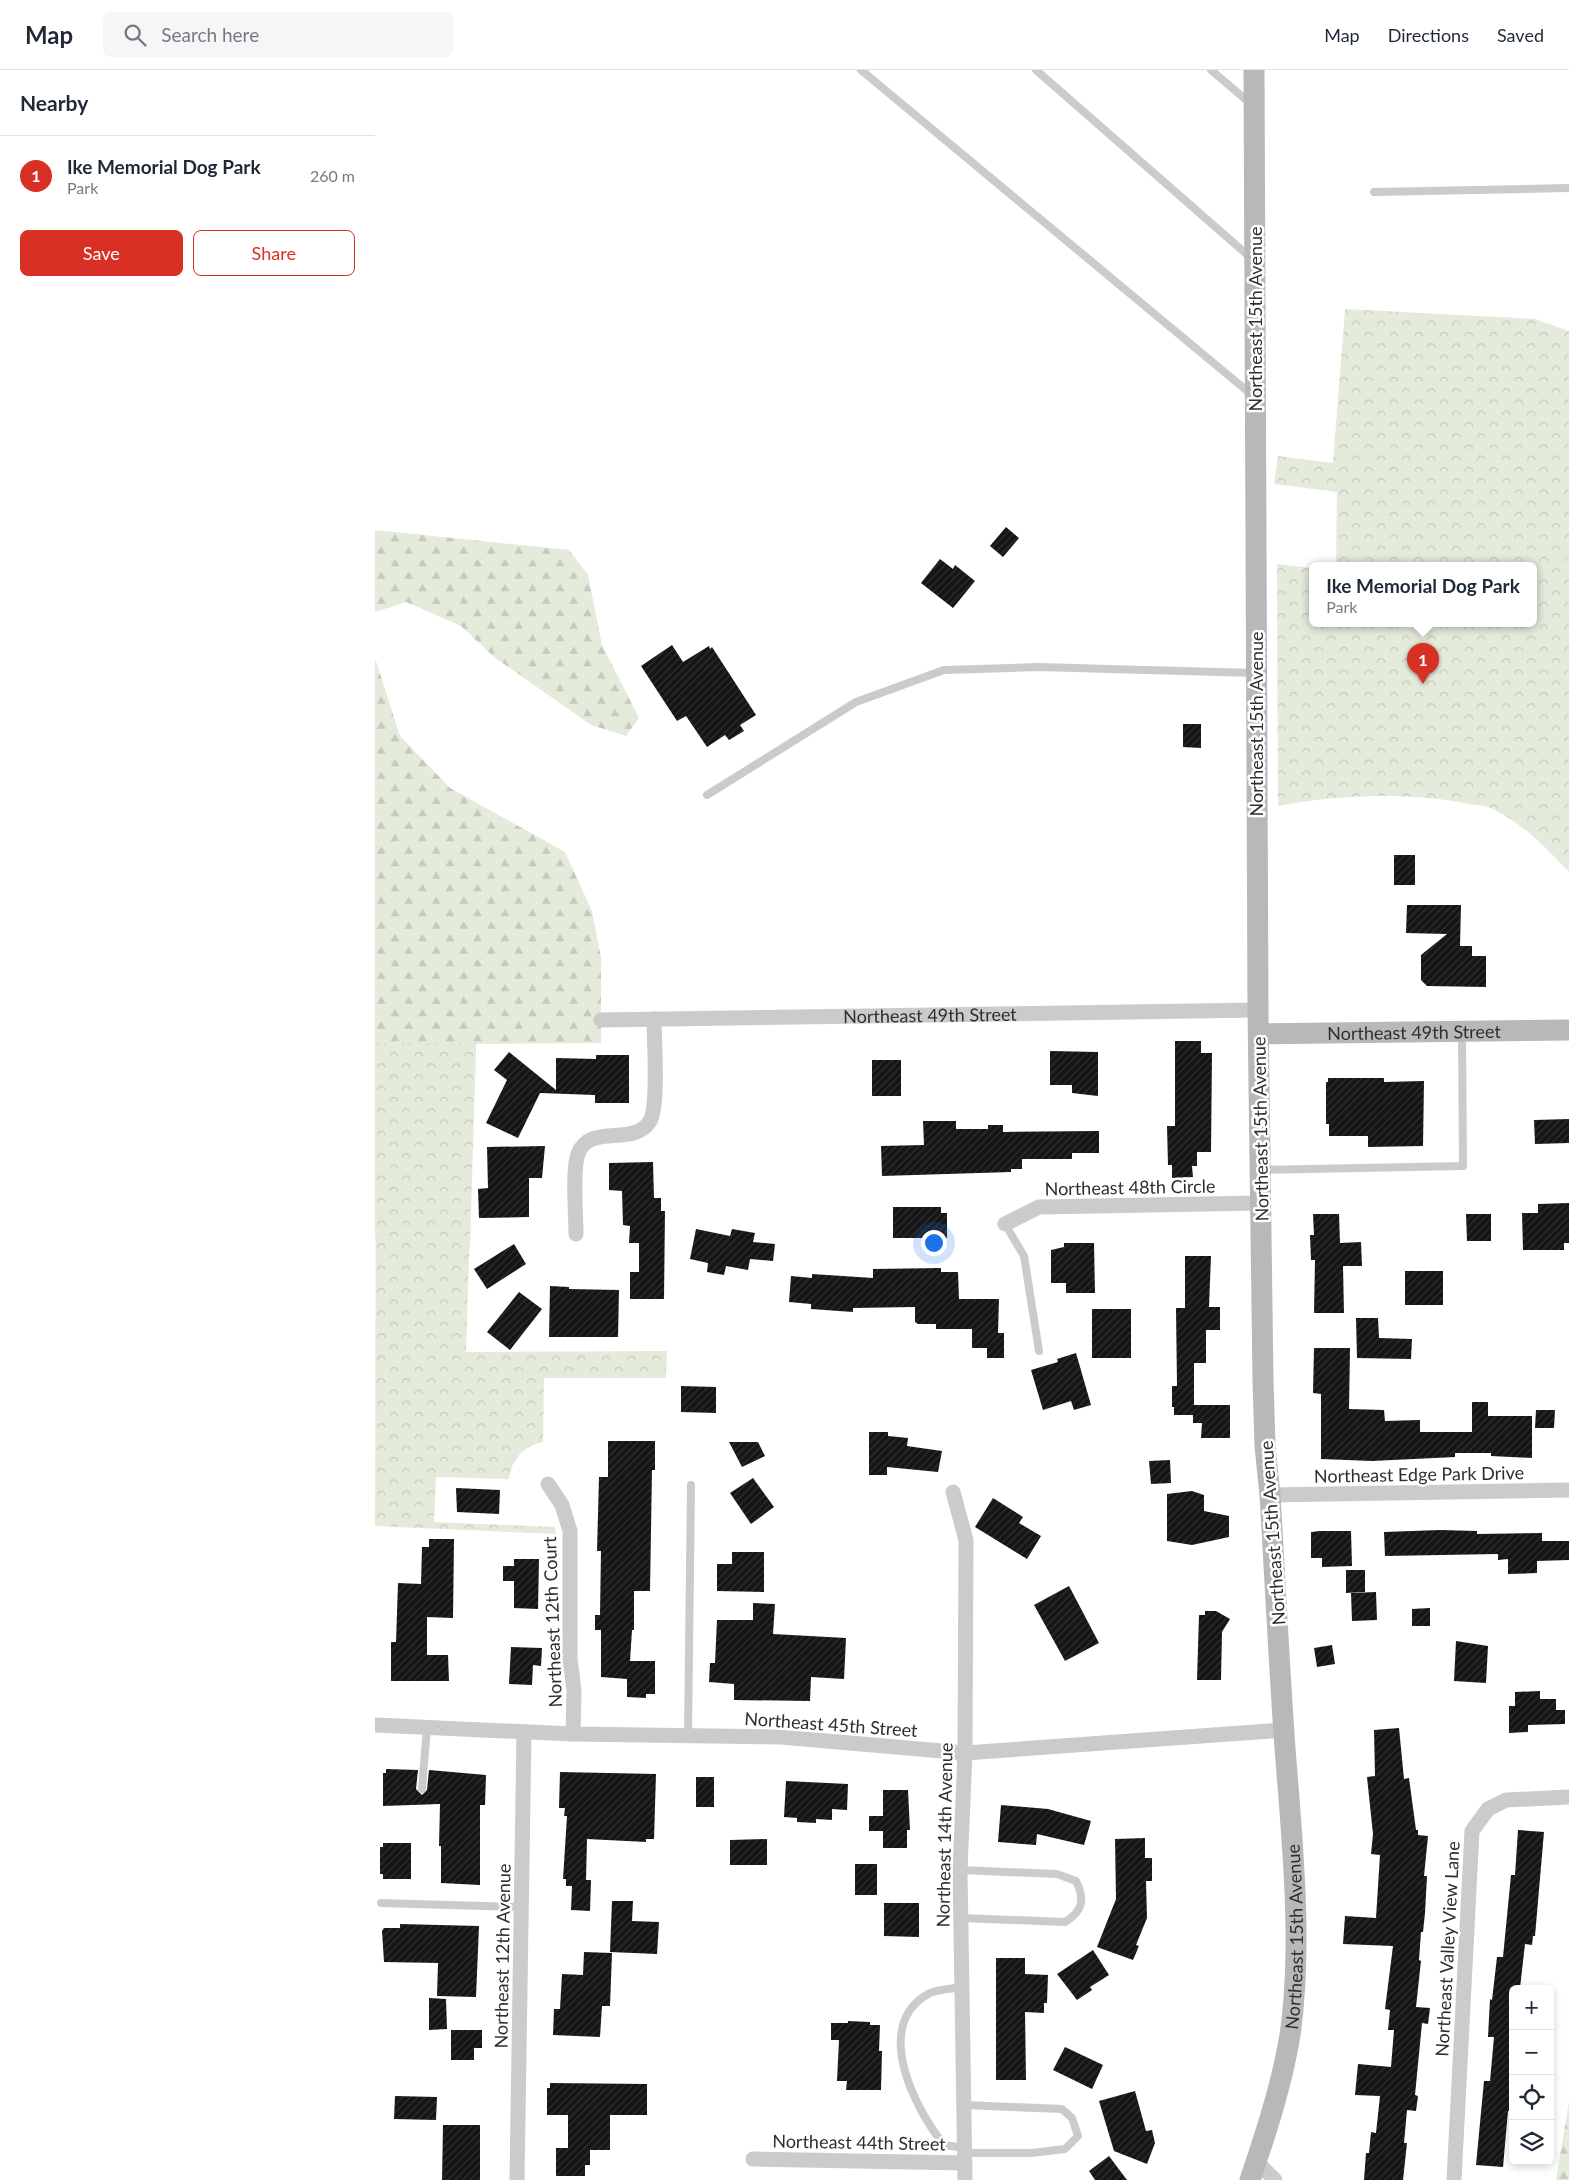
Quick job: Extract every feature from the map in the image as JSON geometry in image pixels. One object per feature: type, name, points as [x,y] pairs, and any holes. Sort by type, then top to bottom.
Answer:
[{"type":"street","name":"Northeast 15th Avenue","points":[[1253,2170],[1273,2109],[1288,2043],[1295,1980],[1294,1889],[1271,1495],[1265,1446],[1258,1010],[1254,70]]},
{"type":"street","name":"Northeast 49th Street","points":[[601,1020],[1258,1010]]},
{"type":"street","points":[[576,1234],[577,1162],[583,1146],[598,1136],[635,1133],[643,1129],[653,1115],[654,1019]]},
{"type":"street","name":"Northeast 49th Street","points":[[1259,1034],[1569,1030]]},
{"type":"street","name":"Northeast 48th Circle","points":[[1005,1224],[1039,1207],[1260,1203]]},
{"type":"street","name":"Northeast 12th Court","points":[[548,1484],[562,1505],[569,1531],[569,1658],[574,1691],[573,1734]]},
{"type":"street","name":"Northeast Edge Park Drive","points":[[1271,1495],[1569,1490]]},
{"type":"street","name":"Northeast 14th Avenue","points":[[953,1492],[966,1540],[965,1753],[960,1870],[965,2180]]},
{"type":"street","name":"Northeast 45th Street","points":[[375,1725],[573,1734],[781,1737],[965,1753],[1284,1730]]},
{"type":"street","name":"Northeast 12th Avenue","points":[[517,2180],[524,1732]]},
{"type":"street","name":"Northeast Valley View Lane","points":[[1454,2180],[1472,1831],[1487,1809],[1506,1800],[1569,1797]]},
{"type":"street","name":"Northeast 44th Street","points":[[753,2159],[965,2154]]},
{"type":"street","points":[[1253,2170],[1275,2180]]},
{"type":"lane","points":[[861,70],[1255,398]]},
{"type":"lane","points":[[1035,70],[1254,261]]},
{"type":"lane","points":[[1211,70],[1254,107]]},
{"type":"lane","points":[[1374,192],[1569,188]]},
{"type":"lane","points":[[707,795],[856,702],[944,670],[1038,667],[1256,674]]},
{"type":"lane","points":[[1260,1170],[1463,1166],[1461,1031]]},
{"type":"lane","points":[[1005,1224],[1024,1256],[1039,1351]]},
{"type":"lane","points":[[688,1736],[691,1485]]},
{"type":"lane","points":[[423,1789],[427,1727]]},
{"type":"lane","points":[[960,1870],[1057,1874],[1076,1881],[1083,1894],[1082,1905],[1074,1917],[1065,1922],[961,1918]]},
{"type":"lane","points":[[381,1903],[521,1907]]},
{"type":"lane","points":[[962,1987],[929,1994],[911,2010],[901,2028],[900,2045],[905,2072],[924,2116],[944,2145],[965,2154],[1031,2153],[1065,2149],[1078,2136],[1072,2118],[1062,2109],[964,2105]]},
{"type":"green space","points":[[1345,309],[1535,319],[1569,331],[1569,872],[1543,845],[1515,822],[1486,807],[1418,797],[1394,796],[1347,797],[1278,806],[1277,564],[1309,568],[1309,627],[1537,627],[1537,562],[1336,562],[1337,492],[1274,484],[1278,456],[1333,463]]},
{"type":"green space","points":[[375,530],[569,550],[588,575],[602,645],[639,718],[626,736],[591,725],[494,657],[461,626],[406,602],[375,612]]},
{"type":"green space","points":[[375,658],[400,736],[450,788],[565,852],[592,911],[601,958],[601,1043],[476,1044],[470,1247],[375,1238]]},
{"type":"green space","points":[[376,1043],[476,1044],[466,1352],[667,1351],[666,1378],[544,1378],[543,1442],[524,1450],[512,1466],[509,1479],[436,1477],[434,1522],[555,1527],[556,1534],[375,1526]]},
{"type":"green space","points":[[1569,2101],[1569,2180],[1556,2180]]},
{"type":"building","points":[[1006,527],[1019,538],[1003,557],[990,546]]},
{"type":"building","points":[[940,559],[953,569],[955,565],[975,581],[953,608],[921,583]]},
{"type":"building","points":[[672,645],[683,662],[709,646],[710,649],[712,647],[756,715],[740,725],[744,731],[729,740],[725,735],[707,747],[686,716],[677,721],[641,666]]},
{"type":"building","points":[[1183,724],[1201,724],[1201,748],[1183,747]]},
{"type":"building","points":[[1394,855],[1415,855],[1415,885],[1394,885]]},
{"type":"building","points":[[1407,905],[1461,905],[1460,946],[1472,946],[1472,956],[1486,956],[1486,987],[1427,986],[1421,980],[1421,955],[1447,934],[1406,933]]},
{"type":"building","points":[[1175,1041],[1201,1041],[1201,1053],[1212,1053],[1211,1152],[1197,1152],[1197,1166],[1192,1166],[1193,1177],[1172,1178],[1172,1165],[1168,1165],[1167,1126],[1175,1126]]},
{"type":"building","points":[[1050,1051],[1098,1052],[1098,1096],[1072,1093],[1072,1085],[1050,1085]]},
{"type":"building","points":[[509,1052],[556,1090],[556,1058],[596,1059],[596,1055],[629,1055],[629,1103],[595,1103],[595,1095],[540,1093],[518,1138],[486,1123],[507,1080],[494,1070]]},
{"type":"building","points":[[872,1060],[901,1060],[901,1096],[872,1096]]},
{"type":"building","points":[[1328,1078],[1384,1078],[1384,1082],[1424,1081],[1423,1146],[1368,1147],[1368,1136],[1329,1136],[1329,1124],[1326,1124],[1326,1082],[1328,1082]]},
{"type":"building","points":[[1569,1119],[1569,1143],[1535,1144],[1534,1120]]},
{"type":"building","points":[[923,1121],[956,1121],[956,1129],[988,1129],[988,1125],[1003,1125],[1003,1132],[1099,1131],[1099,1153],[1072,1153],[1072,1159],[1022,1159],[1022,1169],[1011,1169],[1011,1172],[882,1176],[881,1146],[924,1145]]},
{"type":"building","points":[[545,1146],[542,1178],[529,1178],[529,1217],[479,1218],[478,1189],[488,1188],[487,1147]]},
{"type":"building","points":[[653,1162],[654,1198],[661,1198],[661,1211],[665,1211],[664,1299],[630,1299],[630,1272],[639,1272],[639,1243],[629,1243],[630,1226],[623,1225],[622,1191],[609,1190],[609,1163]]},
{"type":"building","points":[[1569,1203],[1569,1243],[1564,1243],[1564,1250],[1523,1250],[1522,1213],[1538,1213],[1538,1204]]},
{"type":"building","points":[[893,1207],[941,1207],[941,1213],[947,1213],[947,1238],[893,1238]]},
{"type":"building","points":[[1313,1214],[1339,1214],[1340,1243],[1361,1242],[1362,1266],[1343,1266],[1344,1313],[1314,1313],[1315,1260],[1311,1260],[1310,1235],[1314,1235]]},
{"type":"building","points":[[1466,1214],[1491,1214],[1491,1241],[1467,1241]]},
{"type":"building","points":[[696,1229],[730,1236],[732,1229],[755,1233],[753,1242],[775,1244],[773,1261],[750,1259],[748,1270],[726,1266],[724,1275],[707,1272],[708,1263],[690,1259]]},
{"type":"building","points":[[1064,1243],[1094,1243],[1095,1293],[1066,1293],[1066,1283],[1051,1283],[1051,1250],[1064,1247]]},
{"type":"building","points":[[514,1244],[526,1264],[487,1289],[474,1269]]},
{"type":"building","points":[[1185,1256],[1211,1256],[1209,1307],[1220,1307],[1220,1330],[1206,1330],[1206,1363],[1194,1363],[1194,1405],[1230,1405],[1230,1438],[1201,1438],[1202,1423],[1193,1423],[1193,1415],[1174,1415],[1174,1407],[1172,1407],[1172,1386],[1177,1386],[1176,1308],[1185,1308]]},
{"type":"building","points":[[941,1268],[941,1272],[958,1272],[959,1299],[999,1299],[998,1333],[1004,1333],[1004,1358],[987,1358],[987,1348],[972,1348],[972,1329],[936,1329],[936,1324],[918,1324],[915,1322],[915,1307],[853,1308],[853,1312],[811,1309],[811,1304],[789,1302],[791,1276],[812,1278],[812,1274],[873,1278],[873,1269]]},
{"type":"building","points":[[1405,1271],[1443,1271],[1443,1305],[1405,1305]]},
{"type":"building","points":[[550,1286],[569,1287],[569,1289],[619,1290],[618,1337],[549,1337]]},
{"type":"building","points":[[519,1292],[542,1309],[510,1350],[487,1332]]},
{"type":"building","points":[[1092,1309],[1131,1309],[1131,1358],[1092,1358]]},
{"type":"building","points":[[1356,1318],[1378,1318],[1379,1338],[1412,1339],[1411,1359],[1357,1358]]},
{"type":"building","points":[[1314,1348],[1350,1348],[1349,1409],[1384,1410],[1385,1421],[1420,1420],[1420,1432],[1472,1432],[1472,1402],[1488,1402],[1488,1416],[1532,1416],[1532,1458],[1491,1456],[1491,1453],[1455,1453],[1455,1457],[1372,1461],[1321,1459],[1321,1394],[1313,1393]]},
{"type":"building","points":[[1076,1353],[1091,1405],[1074,1410],[1071,1401],[1043,1410],[1031,1370],[1058,1362],[1057,1359]]},
{"type":"building","points":[[681,1386],[716,1387],[716,1413],[681,1412]]},
{"type":"building","points":[[1536,1410],[1555,1410],[1554,1428],[1535,1428]]},
{"type":"building","points":[[869,1432],[888,1432],[888,1436],[908,1438],[907,1446],[942,1451],[938,1472],[887,1467],[887,1475],[869,1475]]},
{"type":"building","points":[[608,1441],[655,1441],[655,1470],[652,1470],[650,1591],[634,1591],[634,1630],[632,1630],[630,1661],[655,1661],[655,1694],[646,1694],[646,1698],[627,1697],[627,1679],[601,1677],[601,1630],[595,1630],[595,1615],[600,1615],[601,1551],[597,1551],[599,1477],[608,1477]]},
{"type":"building","points":[[729,1442],[758,1442],[765,1456],[742,1467]]},
{"type":"building","points":[[1170,1460],[1171,1483],[1151,1484],[1149,1461]]},
{"type":"building","points":[[753,1478],[774,1507],[751,1524],[730,1493]]},
{"type":"building","points":[[456,1488],[500,1490],[499,1514],[457,1512]]},
{"type":"building","points":[[1192,1491],[1204,1495],[1204,1511],[1229,1516],[1229,1537],[1192,1545],[1167,1541],[1167,1494]]},
{"type":"building","points":[[993,1498],[1023,1517],[1019,1523],[1041,1536],[1027,1559],[975,1527]]},
{"type":"building","points":[[1351,1531],[1352,1566],[1322,1567],[1322,1558],[1311,1558],[1311,1532]]},
{"type":"building","points":[[1477,1531],[1477,1534],[1542,1533],[1542,1541],[1569,1541],[1569,1560],[1537,1561],[1537,1573],[1508,1574],[1508,1559],[1498,1560],[1498,1554],[1385,1556],[1384,1532]]},
{"type":"building","points":[[429,1539],[454,1539],[453,1618],[427,1617],[427,1655],[448,1655],[449,1681],[391,1681],[391,1642],[396,1642],[398,1583],[421,1584],[422,1547],[429,1547]]},
{"type":"building","points":[[732,1552],[764,1552],[764,1592],[717,1591],[717,1564],[732,1564]]},
{"type":"building","points":[[514,1559],[539,1559],[538,1609],[514,1608],[514,1581],[503,1581],[503,1566],[514,1566]]},
{"type":"building","points":[[1346,1570],[1365,1570],[1365,1592],[1346,1593]]},
{"type":"building","points":[[1069,1586],[1099,1643],[1065,1661],[1034,1605]]},
{"type":"building","points":[[1376,1592],[1377,1620],[1352,1621],[1351,1593]]},
{"type":"building","points":[[753,1603],[775,1604],[773,1634],[846,1638],[844,1679],[811,1677],[810,1701],[734,1700],[734,1684],[709,1682],[710,1663],[715,1663],[717,1620],[753,1620]]},
{"type":"building","points":[[1430,1608],[1430,1626],[1412,1626],[1412,1609]]},
{"type":"building","points":[[1205,1611],[1216,1611],[1230,1619],[1222,1632],[1221,1680],[1197,1680],[1199,1615],[1205,1615]]},
{"type":"building","points":[[1456,1641],[1488,1646],[1486,1683],[1454,1681]]},
{"type":"building","points":[[1332,1645],[1335,1664],[1317,1667],[1314,1648]]},
{"type":"building","points":[[511,1647],[542,1648],[541,1666],[533,1665],[532,1685],[509,1684]]},
{"type":"building","points":[[1540,1691],[1540,1699],[1556,1699],[1556,1710],[1565,1710],[1565,1724],[1528,1725],[1528,1732],[1509,1733],[1509,1706],[1515,1706],[1515,1692]]},
{"type":"building","points":[[1399,1728],[1404,1779],[1409,1778],[1416,1830],[1418,1830],[1418,1835],[1428,1836],[1424,1876],[1427,1876],[1425,1913],[1423,1932],[1421,1932],[1419,1960],[1421,1961],[1416,2007],[1430,2008],[1428,2024],[1422,2023],[1415,2095],[1418,2096],[1416,2111],[1407,2110],[1404,2143],[1407,2143],[1403,2180],[1364,2180],[1366,2153],[1369,2153],[1371,2132],[1376,2133],[1380,2096],[1355,2095],[1358,2064],[1391,2067],[1394,2030],[1388,2030],[1390,2010],[1385,2009],[1393,1946],[1343,1944],[1345,1916],[1376,1918],[1380,1855],[1371,1854],[1373,1834],[1367,1777],[1375,1776],[1374,1730]]},
{"type":"building","points":[[386,1769],[418,1770],[416,1789],[422,1795],[427,1790],[429,1770],[486,1775],[485,1805],[480,1805],[480,1885],[441,1883],[441,1846],[439,1846],[440,1804],[383,1806],[383,1773],[386,1773]]},
{"type":"building","points":[[560,1772],[656,1774],[654,1839],[646,1839],[646,1842],[587,1839],[586,1880],[591,1880],[590,1911],[571,1910],[572,1886],[566,1886],[566,1879],[563,1879],[567,1816],[564,1816],[565,1808],[559,1808]]},
{"type":"building","points":[[696,1777],[714,1777],[714,1807],[696,1807]]},
{"type":"building","points":[[786,1781],[848,1784],[847,1810],[832,1809],[832,1820],[816,1819],[816,1823],[797,1822],[797,1818],[784,1817]]},
{"type":"building","points":[[883,1790],[908,1790],[910,1830],[907,1830],[907,1848],[883,1848],[883,1831],[869,1831],[869,1816],[883,1816]]},
{"type":"building","points":[[1001,1805],[1048,1809],[1091,1821],[1084,1845],[1037,1834],[1036,1845],[998,1842]]},
{"type":"building","points":[[1518,1830],[1544,1832],[1535,1936],[1533,1936],[1532,1945],[1525,1944],[1520,1985],[1509,1985],[1509,2111],[1503,2167],[1476,2165],[1484,2081],[1490,2081],[1494,2037],[1488,2037],[1490,1999],[1492,2000],[1497,1957],[1503,1957],[1511,1875],[1515,1875]]},
{"type":"building","points":[[1145,1838],[1145,1858],[1152,1858],[1152,1881],[1146,1881],[1147,1918],[1136,1945],[1139,1946],[1133,1960],[1097,1947],[1116,1899],[1115,1839]]},
{"type":"building","points":[[767,1839],[767,1865],[730,1865],[730,1840]]},
{"type":"building","points":[[383,1843],[411,1843],[411,1879],[383,1879],[383,1874],[380,1874],[380,1847],[383,1847]]},
{"type":"building","points":[[855,1864],[877,1864],[877,1895],[855,1895]]},
{"type":"building","points":[[612,1901],[633,1901],[632,1921],[659,1922],[657,1954],[610,1952]]},
{"type":"building","points":[[884,1903],[919,1903],[919,1937],[884,1936]]},
{"type":"building","points":[[400,1924],[479,1926],[476,1997],[437,1996],[438,1963],[384,1962],[382,1931],[384,1928],[400,1928]]},
{"type":"building","points":[[1093,1950],[1109,1975],[1090,1987],[1092,1990],[1077,2000],[1057,1974]]},
{"type":"building","points":[[584,1952],[612,1953],[610,2006],[602,2006],[600,2037],[553,2035],[554,2009],[560,2009],[562,1974],[583,1975]]},
{"type":"building","points":[[996,1958],[1025,1958],[1025,1974],[1048,1975],[1047,2003],[1044,2003],[1044,2013],[1025,2012],[1026,2080],[996,2080]]},
{"type":"building","points":[[429,1998],[446,1999],[447,2029],[429,2030]]},
{"type":"building","points":[[848,2021],[870,2022],[870,2025],[880,2025],[879,2051],[882,2051],[881,2090],[846,2090],[847,2081],[837,2081],[839,2040],[831,2040],[831,2023],[848,2023]]},
{"type":"building","points":[[451,2030],[482,2030],[482,2048],[474,2048],[474,2060],[451,2060]]},
{"type":"building","points":[[1065,2047],[1103,2065],[1092,2089],[1053,2070]]},
{"type":"building","points":[[550,2083],[647,2084],[647,2115],[610,2115],[610,2150],[590,2150],[590,2165],[585,2165],[585,2176],[556,2176],[556,2148],[568,2148],[568,2115],[547,2115],[547,2088],[550,2088]]},
{"type":"building","points":[[1135,2091],[1146,2131],[1152,2130],[1155,2143],[1147,2164],[1114,2151],[1099,2101]]},
{"type":"building","points":[[395,2096],[437,2097],[436,2120],[394,2119]]},
{"type":"building","points":[[443,2125],[480,2125],[480,2180],[442,2180]]},
{"type":"building","points":[[1109,2156],[1127,2180],[1095,2180],[1089,2171]]},
{"type":"place","name":"Ike Memorial Dog Park","points":[[1423,684]]}]
